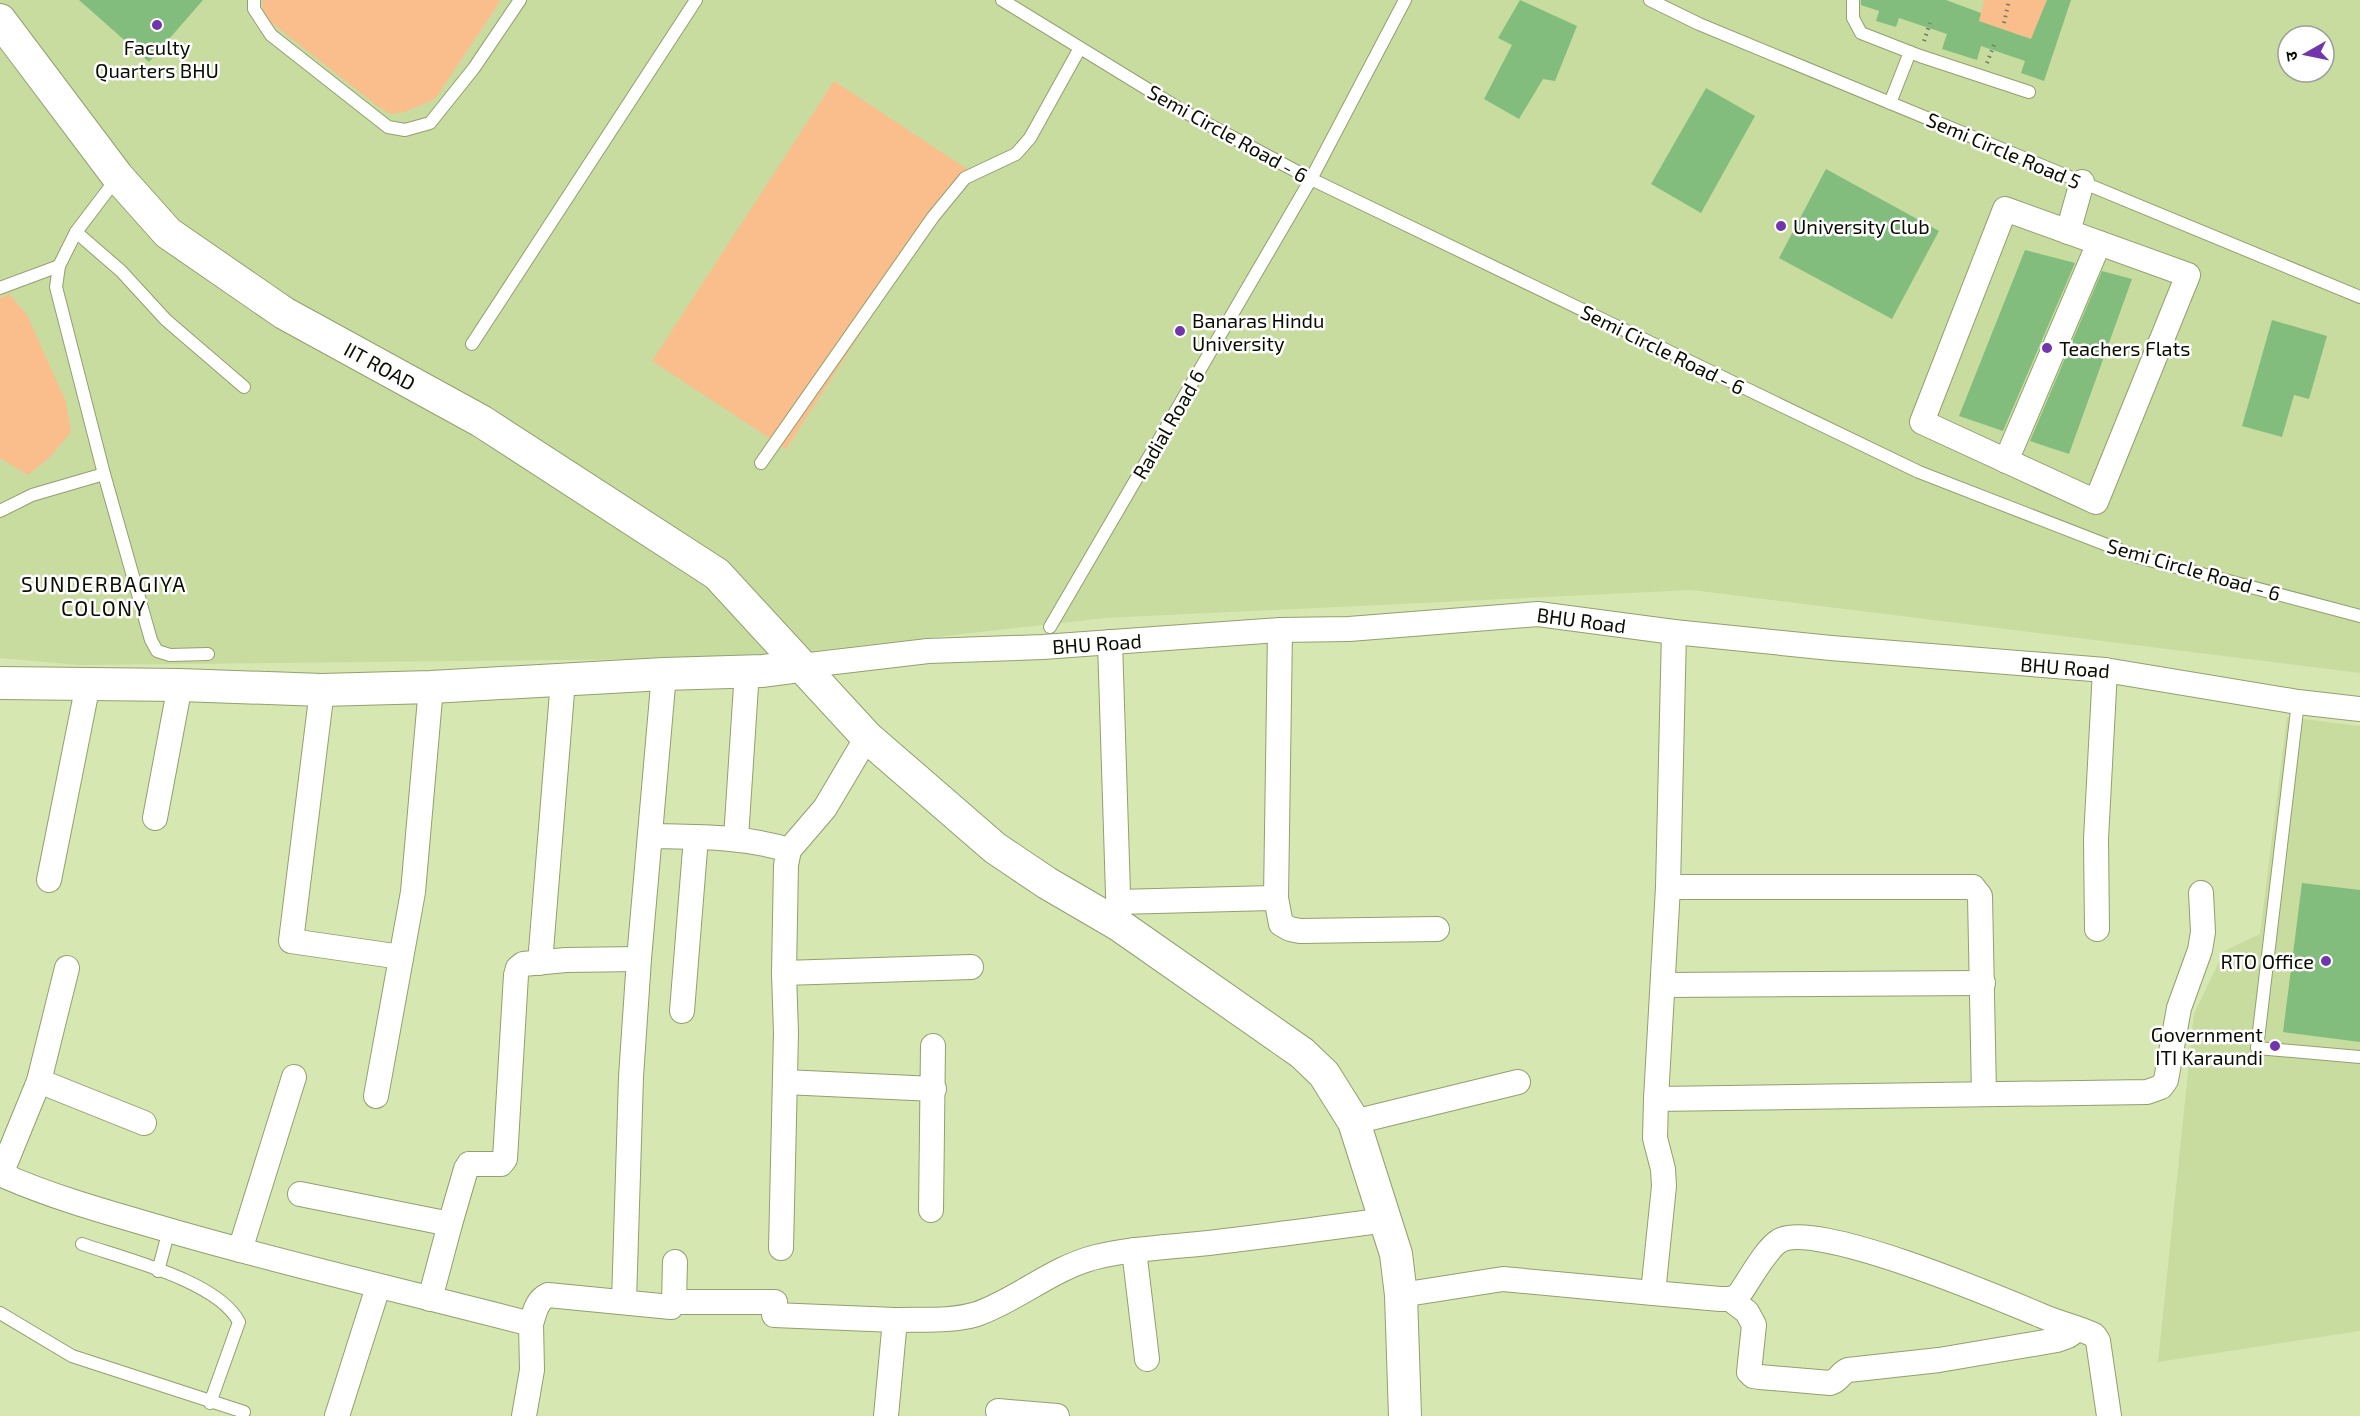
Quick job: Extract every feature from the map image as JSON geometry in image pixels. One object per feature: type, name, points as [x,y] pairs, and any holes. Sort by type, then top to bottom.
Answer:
[{"type":"street","name":"IIT ROAD","points":[[0,20],[118,177],[168,233],[284,313],[481,421],[717,574],[867,737],[995,848],[1047,883],[1119,914],[1302,1053],[1324,1074],[1354,1122],[1396,1254],[1401,1295],[1405,1416]]},
{"type":"street","points":[[2068,232],[2082,183]]},
{"type":"street","points":[[2005,209],[2099,243],[2188,275],[2096,502],[1922,422],[2005,209]]},
{"type":"street","points":[[2006,461],[2099,243]]},
{"type":"street","name":"BHU Road","points":[[801,666],[928,651],[1043,647],[1280,630],[1349,629],[1538,614],[1674,632],[1843,649],[2105,669],[2298,702],[2360,709]]},
{"type":"street","points":[[1280,630],[1276,898],[1281,924],[1300,931],[1437,929]]},
{"type":"street","points":[[1653,1293],[1664,1186],[1663,1169],[1655,1138],[1668,887],[1674,632]]},
{"type":"street","points":[[1110,642],[1119,914],[1276,898]]},
{"type":"street","points":[[0,683],[180,685],[322,690],[431,687],[747,671],[801,666]]},
{"type":"street","points":[[2097,929],[2096,829],[2105,669]]},
{"type":"street","points":[[736,838],[747,671]]},
{"type":"street","points":[[624,1302],[631,1077],[664,674]]},
{"type":"street","points":[[540,963],[563,680]]},
{"type":"street","points":[[49,880],[88,684]]},
{"type":"street","points":[[155,818],[180,685]]},
{"type":"street","points":[[376,1096],[413,892],[431,687]]},
{"type":"street","points":[[322,690],[291,941],[401,957]]},
{"type":"street","points":[[781,1248],[785,1082],[786,865],[789,850],[825,808],[867,737]]},
{"type":"street","points":[[650,836],[736,838],[767,843],[789,850]]},
{"type":"street","points":[[682,1011],[696,837]]},
{"type":"street","points":[[1668,887],[1973,887],[1980,896],[1984,1095]]},
{"type":"street","points":[[1656,1099],[2147,1092],[2161,1087],[2166,1080],[2179,1008],[2200,950],[2203,932],[2201,893]]},
{"type":"street","points":[[430,1299],[466,1169],[469,1164],[495,1165],[501,1164],[505,1159],[518,968],[523,964],[639,959]]},
{"type":"street","points":[[784,972],[971,967]]},
{"type":"street","points":[[67,968],[39,1081],[1,1174],[49,1195],[169,1230],[378,1287],[531,1324]]},
{"type":"street","points":[[1664,985],[1983,982]]},
{"type":"street","points":[[931,1210],[933,1046]]},
{"type":"street","points":[[240,1250],[294,1077]]},
{"type":"street","points":[[39,1081],[144,1123]]},
{"type":"street","points":[[785,1082],[934,1089]]},
{"type":"street","points":[[1354,1122],[1518,1082]]},
{"type":"street","points":[[300,1194],[450,1224]]},
{"type":"street","points":[[674,1302],[895,1320],[945,1319],[975,1314],[998,1305],[1065,1267],[1097,1257],[1134,1250],[1278,1235],[1386,1220]]},
{"type":"street","points":[[1401,1295],[1503,1279],[1730,1299],[1738,1296],[1771,1248],[1779,1241],[1790,1237],[1805,1237],[1879,1253],[2094,1335],[2098,1341],[2109,1416]]},
{"type":"street","points":[[1134,1250],[1147,1359]]},
{"type":"street","points":[[524,1416],[532,1370],[531,1324],[541,1299],[548,1295],[670,1307],[674,1302],[675,1262]]},
{"type":"street","points":[[337,1416],[378,1287]]},
{"type":"street","points":[[1730,1299],[1752,1318],[1754,1325],[1749,1372],[1753,1376],[1760,1377],[1830,1383],[1836,1382],[1843,1372],[1848,1370],[1939,1360],[2057,1340],[2078,1329]]},
{"type":"street","points":[[886,1416],[895,1320]]},
{"type":"street","points":[[998,1411],[1057,1416]]},
{"type":"lane","points":[[254,0],[254,9],[271,35],[388,127],[405,130],[430,123],[474,69],[520,0]]},
{"type":"lane","points":[[472,344],[696,0]]},
{"type":"lane","name":"Semi Circle Road - 6","points":[[1002,0],[1183,111],[1311,179],[1919,471],[2138,557],[2360,616]]},
{"type":"lane","name":"Radial Road 6","points":[[1050,627],[1311,179],[1405,0]]},
{"type":"lane","name":"Semi Circle Road 5","points":[[1650,0],[1699,24],[2360,297]]},
{"type":"lane","points":[[1853,0],[1853,18],[1861,33],[2029,92]]},
{"type":"lane","points":[[761,463],[964,178],[1016,154],[1030,138],[1080,48]]},
{"type":"lane","points":[[1890,103],[1910,52]]},
{"type":"lane","points":[[118,177],[76,232],[59,266],[56,286],[104,474],[151,640],[158,651],[170,655],[208,654]]},
{"type":"lane","points":[[76,232],[121,271],[166,320],[244,387]]},
{"type":"lane","points":[[0,288],[59,266]]},
{"type":"lane","points":[[0,511],[32,495],[104,474]]},
{"type":"lane","points":[[2298,702],[2258,1048],[2360,1057]]},
{"type":"lane","points":[[158,1270],[169,1230]]},
{"type":"lane","points":[[82,1245],[183,1278],[234,1311],[239,1322],[210,1403]]},
{"type":"lane","points":[[0,1313],[72,1356],[210,1403],[244,1412]]},
{"type":"path","points":[[2004,23],[2009,0]]},
{"type":"shaded area","name":"Banaras Hindu University","points":[[0,0],[2360,0],[2360,673],[1692,590],[1105,618],[750,658],[78,665],[0,658]]},
{"type":"shaded area","points":[[262,0],[501,0],[435,99],[405,112],[391,114],[380,108],[264,17]]},
{"type":"shaded area","points":[[1984,0],[2047,0],[2031,39],[1979,21]]},
{"type":"shaded area","points":[[834,81],[967,169],[786,449],[652,361]]},
{"type":"shaded area","points":[[9,294],[27,315],[66,402],[71,432],[48,459],[28,475],[0,458],[0,298]]},
{"type":"shaded area","name":"Government ITI Karaundi","points":[[2287,717],[2360,726],[2360,1331],[2158,1362],[2194,1014],[2224,951],[2260,934]]},
{"type":"building","name":"Faculty Quarters BHU","points":[[79,0],[203,0],[149,62]]},
{"type":"building","points":[[1520,0],[1577,26],[1555,81],[1543,79],[1519,119],[1484,99],[1512,45],[1498,38]]},
{"type":"building","points":[[1861,0],[1946,0],[1981,13],[1979,21],[2031,39],[2047,0],[2071,0],[2044,81],[2021,73],[2025,61],[1981,46],[1977,60],[1942,49],[1947,34],[1899,18],[1896,27],[1876,21],[1879,11],[1861,5]]},
{"type":"building","points":[[1706,88],[1755,116],[1701,213],[1651,184]]},
{"type":"building","points":[[1826,169],[1939,231],[1892,319],[1779,258]]},
{"type":"building","points":[[2025,250],[2075,263],[2003,431],[1959,416]]},
{"type":"building","points":[[2102,271],[2132,279],[2069,454],[2030,441]]},
{"type":"building","points":[[2272,320],[2327,336],[2309,399],[2294,395],[2282,437],[2242,426]]},
{"type":"building","name":"RTO Office","points":[[2302,883],[2360,890],[2360,1042],[2283,1032]]},
{"type":"place","name":"Faculty Quarters BHU","points":[[157,25]]},
{"type":"place","name":"University Club","points":[[1781,226]]},
{"type":"place","name":"Banaras Hindu University","points":[[1180,331]]},
{"type":"place","name":"Teachers Flats","points":[[2047,348]]},
{"type":"place","name":"RTO Office","points":[[2326,961]]},
{"type":"place","name":"Government ITI Karaundi","points":[[2275,1046]]},
{"type":"district","name":"SUNDERBAGIYA COLONY","points":[[104,595]]}]
